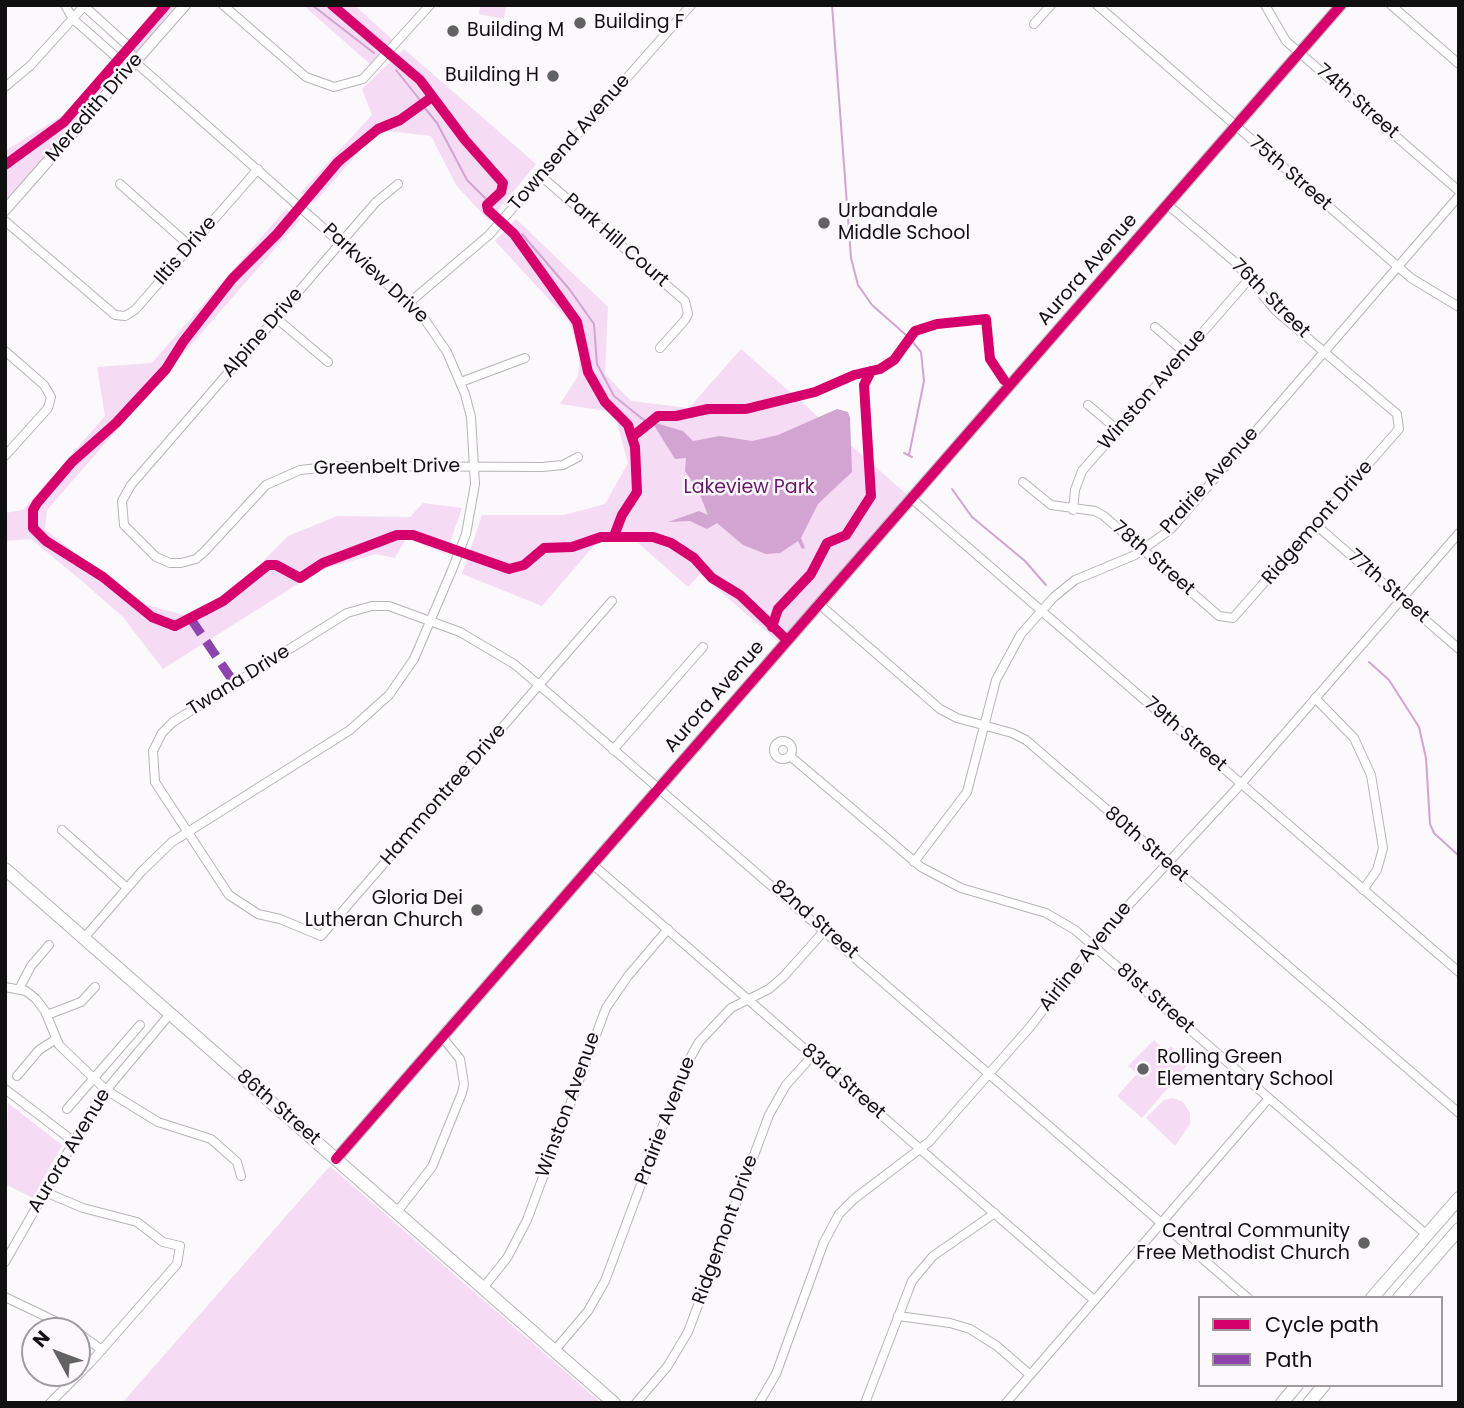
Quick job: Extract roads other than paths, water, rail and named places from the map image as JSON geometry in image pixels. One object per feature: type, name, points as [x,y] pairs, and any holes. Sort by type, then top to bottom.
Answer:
[{"type":"main road","name":"86th Street","points":[[5,869],[614,1403]]},
{"type":"main road","points":[[1374,1296],[1459,1198]]},
{"type":"main road","points":[[1401,1296],[1459,1229]]},
{"type":"main road","points":[[1282,1403],[1295,1387]]},
{"type":"main road","points":[[1309,1403],[1322,1387]]},
{"type":"street","name":"Parkview Drive","points":[[65,5],[73,19],[115,56],[135,62]]},
{"type":"street","name":"Parkview Drive","points":[[84,5],[126,44],[135,62],[410,302],[435,332],[461,382],[471,417],[475,467],[472,509],[466,534],[431,621],[402,678],[374,711],[350,730],[187,832],[156,856],[84,938]]},
{"type":"street","points":[[5,87],[30,66],[84,5]]},
{"type":"street","name":"Meredith Drive","points":[[5,210],[184,5]]},
{"type":"street","points":[[223,5],[306,76],[334,87],[363,79],[428,7]]},
{"type":"street","name":"Townsend Avenue","points":[[410,302],[489,235],[691,5]]},
{"type":"street","points":[[1034,24],[1051,5]]},
{"type":"street","name":"75th Street","points":[[1097,5],[1397,267],[1459,307]]},
{"type":"street","name":"74th Street","points":[[1265,5],[1279,32],[1300,53],[1459,194]]},
{"type":"street","name":"Aurora Avenue","points":[[336,1159],[1341,5]]},
{"type":"street","points":[[1391,5],[1459,64]]},
{"type":"street","name":"Iltis Drive","points":[[5,220],[109,310],[121,317],[130,315],[258,169]]},
{"type":"street","name":"Park Hill Court","points":[[541,176],[685,301],[688,307],[685,320],[660,348]]},
{"type":"street","points":[[120,184],[190,246]]},
{"type":"street","name":"Alpine Drive","points":[[205,551],[188,562],[170,563],[156,557],[130,535],[121,517],[122,501],[131,485],[376,202],[398,184]]},
{"type":"street","name":"Prairie Avenue","points":[[914,862],[967,792],[1002,664],[1021,634],[1077,579],[1142,550],[1171,529],[1459,194]]},
{"type":"street","name":"76th Street","points":[[1168,205],[1250,278],[1276,311],[1397,414],[1401,422]]},
{"type":"street","name":"Winston Avenue","points":[[1073,510],[1078,478],[1250,278]]},
{"type":"street","points":[[276,318],[328,362]]},
{"type":"street","points":[[1155,327],[1185,353]]},
{"type":"street","points":[[5,351],[44,385],[51,397],[48,408],[5,456]]},
{"type":"street","points":[[461,382],[525,358]]},
{"type":"street","points":[[1088,405],[1118,430]]},
{"type":"street","name":"Ridgemont Drive","points":[[1229,619],[1240,615],[1399,429],[1401,422]]},
{"type":"street","name":"Greenbelt Drive","points":[[205,551],[261,489],[282,476],[300,470],[338,466],[542,467],[563,465],[578,457]]},
{"type":"street","name":"78th Street","points":[[1023,482],[1051,505],[1095,511],[1104,516],[1219,616],[1229,619]]},
{"type":"street","name":"79th Street","points":[[911,498],[1459,972]]},
{"type":"street","name":"77th Street","points":[[1316,525],[1459,649]]},
{"type":"street","name":"Airline Avenue","points":[[759,1403],[776,1374],[824,1242],[839,1214],[854,1199],[922,1150],[1051,1000],[1093,945],[1241,784],[1459,533]]},
{"type":"street","name":"Hammontree Drive","points":[[187,832],[218,882],[236,901],[258,914],[280,919],[321,936],[612,601]]},
{"type":"street","name":"80th Street","points":[[819,604],[940,709],[957,718],[984,724],[1026,740],[1459,1114]]},
{"type":"street","name":"82nd Street","points":[[347,613],[372,606],[389,606],[488,646],[539,685],[657,790],[825,930],[1246,1296]]},
{"type":"street","name":"Twana Drive","points":[[187,832],[155,782],[152,766],[156,742],[173,722],[347,613]]},
{"type":"street","points":[[613,750],[703,647]]},
{"type":"street","points":[[1315,698],[1354,738],[1371,775],[1383,848],[1377,870],[1363,890]]},
{"type":"street","name":"81st Street","points":[[790,756],[914,862],[961,888],[1046,913],[1093,945],[1427,1235]]},
{"type":"street","points":[[62,830],[127,888]]},
{"type":"street","name":"83rd Street","points":[[593,864],[1094,1300]]},
{"type":"street","name":"Winston Avenue","points":[[483,1288],[507,1258],[527,1220],[606,1008],[628,976],[668,929]]},
{"type":"street","name":"Prairie Avenue","points":[[555,1350],[588,1311],[605,1281],[691,1055],[719,1018],[746,998],[769,989],[825,930]]},
{"type":"street","points":[[19,989],[27,972],[49,945]]},
{"type":"street","points":[[5,987],[19,989],[36,999],[67,1055],[106,1090],[158,1122],[211,1139],[237,1162],[241,1176]]},
{"type":"street","points":[[47,1015],[81,1002],[95,988]]},
{"type":"street","name":"Aurora Avenue","points":[[5,1262],[73,1141],[106,1090],[170,1014]]},
{"type":"street","points":[[67,1108],[140,1025]]},
{"type":"street","points":[[397,1212],[432,1167],[462,1093],[463,1068],[460,1059],[442,1037]]},
{"type":"street","points":[[17,1076],[39,1050],[56,1039]]},
{"type":"street","name":"Ridgemont Drive","points":[[636,1403],[667,1367],[688,1332],[769,1115],[786,1085],[813,1055]]},
{"type":"street","points":[[5,1089],[73,1141]]},
{"type":"street","points":[[1006,1403],[1269,1098]]},
{"type":"street","points":[[45,1192],[83,1209],[137,1222],[163,1242],[180,1246],[177,1264],[102,1350],[50,1403]]},
{"type":"street","points":[[865,1403],[912,1281],[925,1263],[995,1213]]},
{"type":"street","points":[[5,1297],[47,1317]]},
{"type":"street","points":[[898,1316],[950,1323],[970,1329],[997,1346],[1029,1374]]},
{"type":"street","points":[[91,1342],[102,1350]]},
{"type":"waterway","points":[[312,5],[374,53]]},
{"type":"waterway","points":[[832,5],[851,258],[858,285],[872,305],[906,335]]},
{"type":"waterway","points":[[396,70],[420,100]]},
{"type":"waterway","points":[[424,107],[437,123],[467,180],[486,199]]},
{"type":"waterway","points":[[522,234],[570,290],[594,324],[597,364],[614,396],[645,421]]},
{"type":"waterway","points":[[909,455],[924,381],[921,352],[911,340]]},
{"type":"waterway","points":[[904,453],[912,457]]},
{"type":"waterway","points":[[952,489],[972,517],[1025,561],[1046,585]]},
{"type":"waterway","points":[[1369,662],[1389,680],[1419,727],[1426,758],[1430,824],[1434,833],[1459,856]]},
{"type":"place","name":"Building F","points":[[580,23]]},
{"type":"place","name":"Building M","points":[[453,31]]},
{"type":"place","name":"Building H","points":[[553,76]]},
{"type":"place","name":"Urbandale Middle School","points":[[824,223]]},
{"type":"place","name":"Gloria Dei Lutheran Church","points":[[477,910]]},
{"type":"place","name":"Rolling Green Elementary School","points":[[1143,1069]]},
{"type":"place","name":"Central Community Free Methodist Church","points":[[1364,1243]]},
{"type":"park label","name":"Lakeview Park","points":[[749,488]]}]
